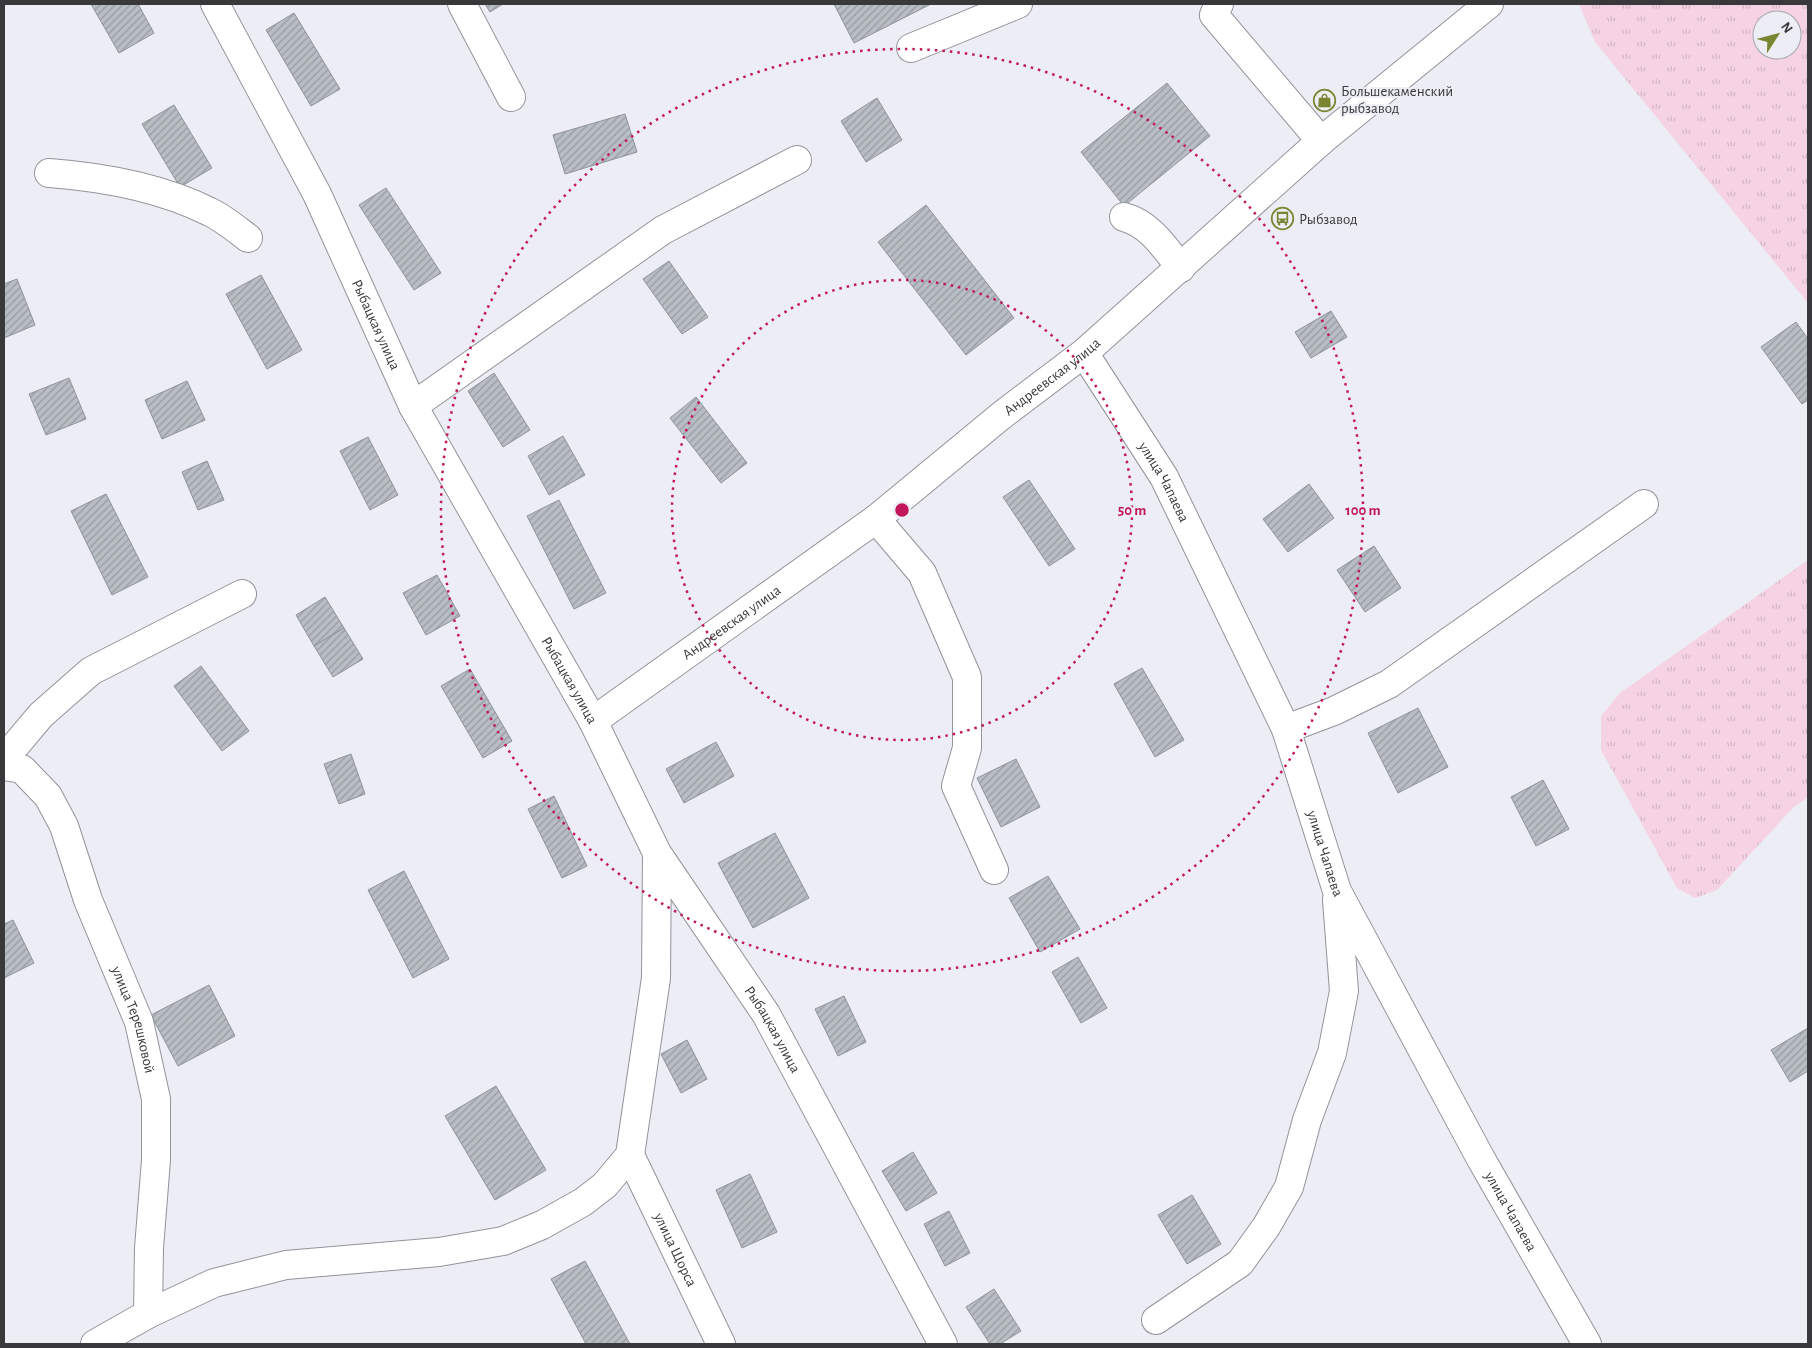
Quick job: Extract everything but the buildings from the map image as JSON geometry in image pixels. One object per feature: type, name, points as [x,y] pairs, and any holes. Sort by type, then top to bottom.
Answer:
[{"type":"street","name":"Рыбацкая улица","points":[[215,4],[317,194],[413,406],[593,721],[657,853],[766,1014],[943,1344]]},
{"type":"street","points":[[462,4],[511,97]]},
{"type":"street","points":[[911,48],[1018,4]]},
{"type":"street","name":"Андреевская улица","points":[[593,721],[876,519],[1002,415],[1084,353],[1321,141],[1489,4]]},
{"type":"street","points":[[1212,7],[1321,141]]},
{"type":"street","points":[[413,406],[663,230],[797,160]]},
{"type":"street","points":[[49,173],[93,176],[149,190],[211,212],[248,238]]},
{"type":"street","points":[[1124,217],[1136,220],[1152,232],[1181,268]]},
{"type":"street","name":"улица Чапаева","points":[[1084,353],[1164,477],[1286,729],[1337,891],[1481,1159],[1587,1344]]},
{"type":"street","points":[[1286,729],[1334,711],[1389,684],[1644,504]]},
{"type":"street","points":[[876,519],[922,573],[967,677],[967,748],[956,786],[994,870]]},
{"type":"street","points":[[4,759],[41,715],[90,671],[242,594]]},
{"type":"street","name":"улица Терешковой","points":[[4,766],[22,768],[48,796],[64,826],[88,900],[139,1022],[156,1099],[156,1160],[149,1248],[148,1314]]},
{"type":"street","points":[[95,1344],[148,1314],[214,1283],[286,1265],[440,1252],[504,1241],[542,1225],[583,1202],[605,1185],[630,1155],[656,978],[657,853]]},
{"type":"street","points":[[1156,1320],[1240,1263],[1266,1227],[1289,1186],[1307,1120],[1332,1053],[1344,991],[1337,891]]},
{"type":"street","name":"улица Щорса","points":[[630,1155],[721,1344]]},
{"type":"green space","points":[[1579,4],[1808,4],[1808,303],[1595,42]]},
{"type":"green space","points":[[1808,560],[1808,797],[1794,807],[1717,890],[1695,898],[1677,888],[1601,750],[1601,716],[1620,693]]},
{"type":"place","name":"Большекаменский рыбзавод","points":[[1325,100]]},
{"type":"place","name":"Рыбзавод","points":[[1283,219]]}]
